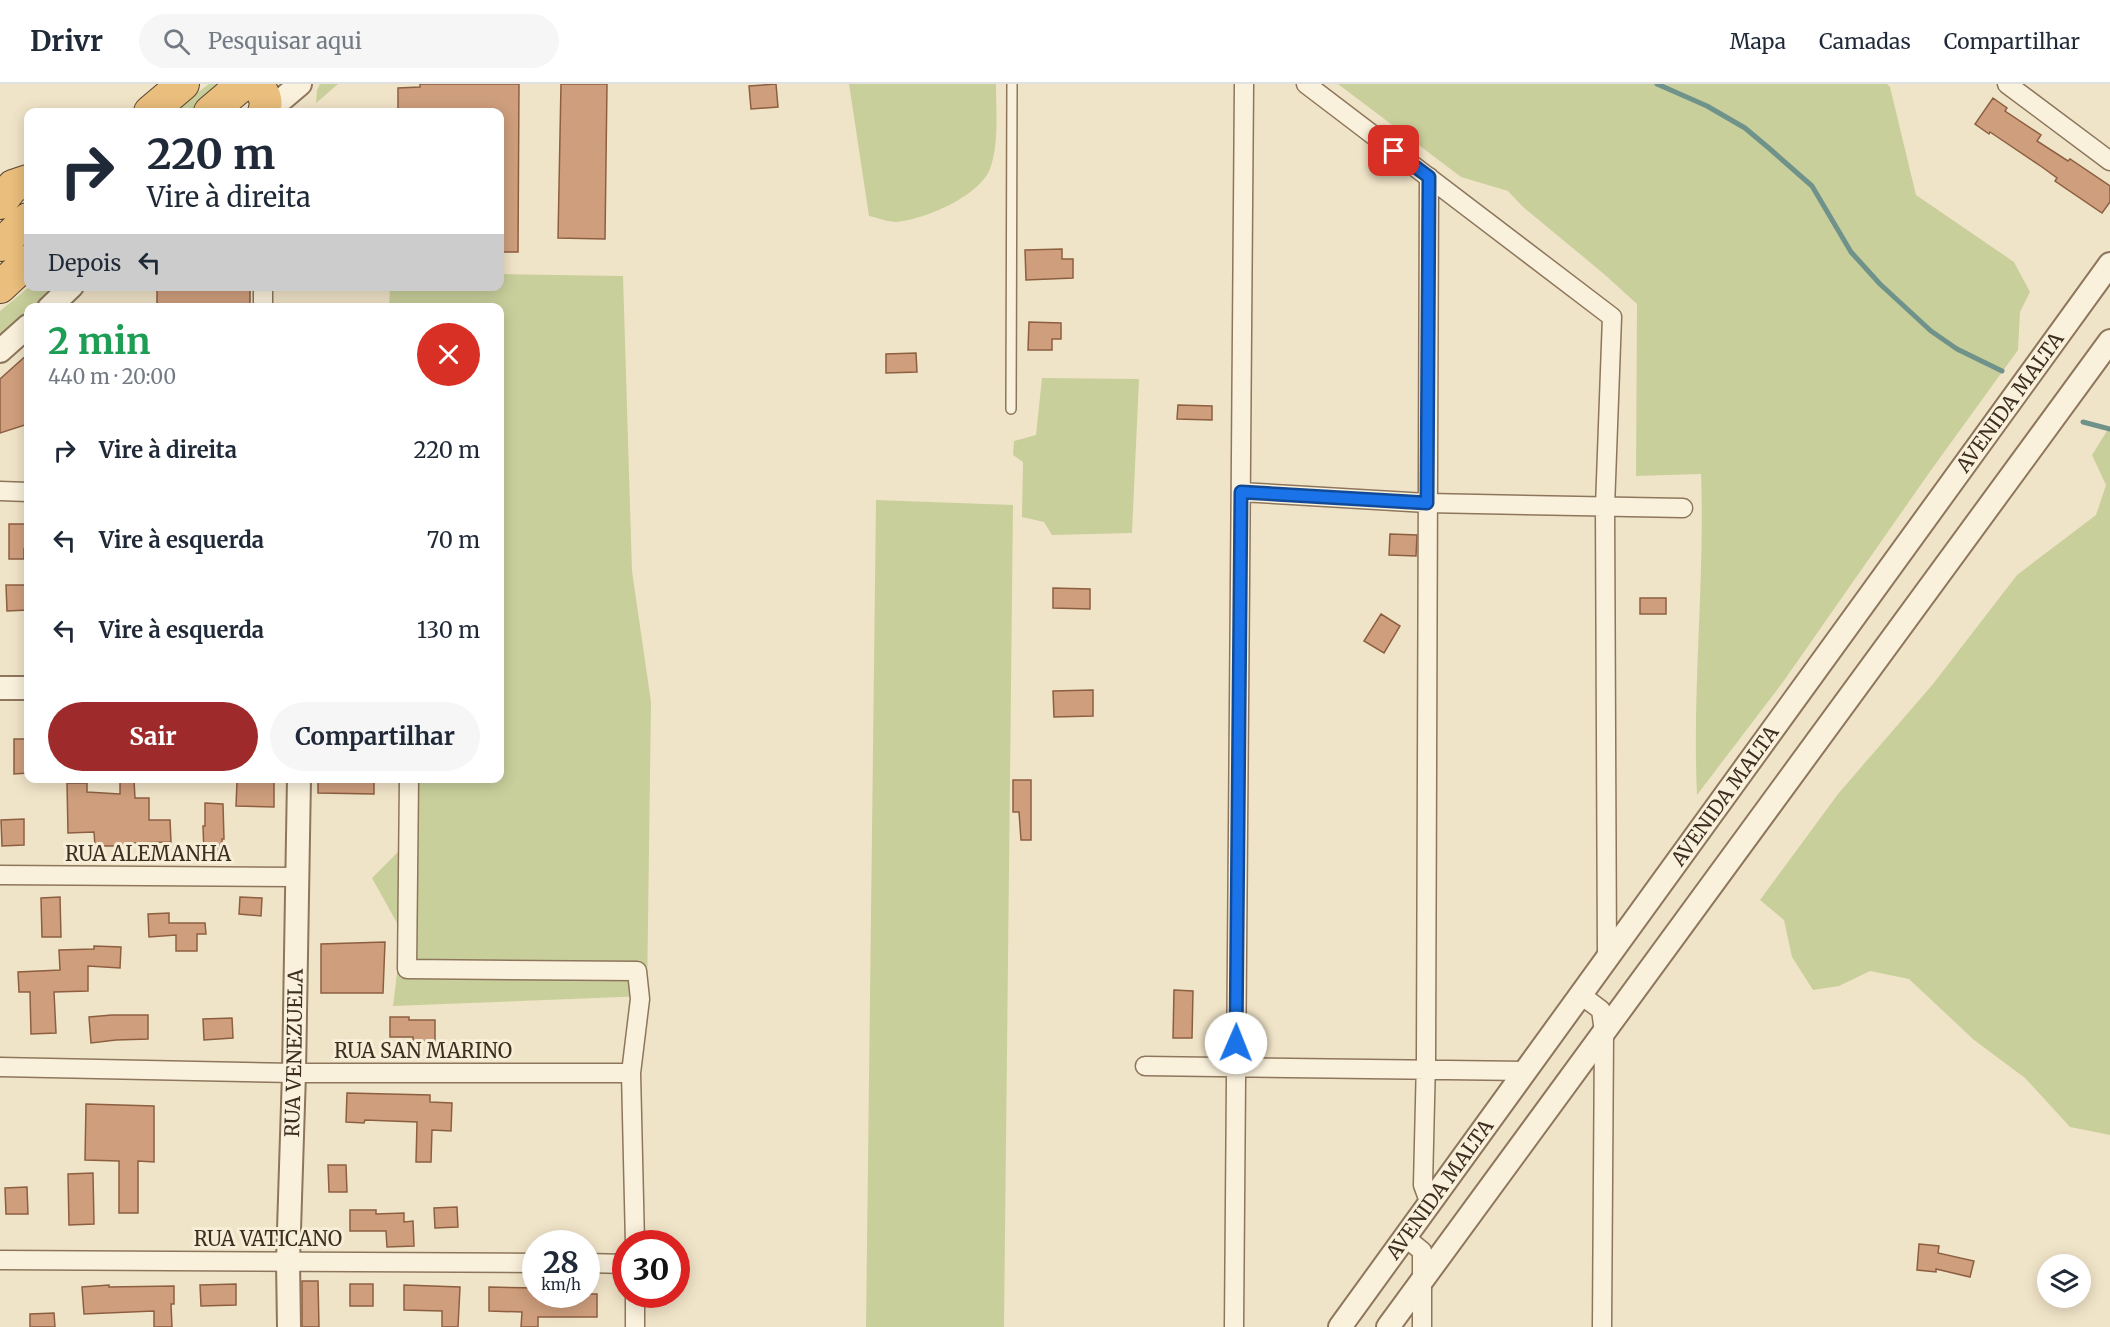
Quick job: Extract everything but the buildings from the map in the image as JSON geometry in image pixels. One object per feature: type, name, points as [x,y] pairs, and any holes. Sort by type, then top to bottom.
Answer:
[{"type":"highway","points":[[155,108],[182,84]]},
{"type":"highway","points":[[224,108],[269,95]]},
{"type":"highway","points":[[0,203],[13,186],[24,182]]},
{"type":"highway","points":[[0,245],[24,223]]},
{"type":"highway","points":[[0,287],[24,265]]},
{"type":"highway","points":[[0,293],[24,272]]},
{"type":"street","points":[[1234,1327],[1244,84]]},
{"type":"street","points":[[1306,84],[1612,317],[1605,507],[1606,960]]},
{"type":"street","points":[[2007,84],[2110,161]]},
{"type":"street","points":[[1429,177],[1426,1068],[1423,1185],[1430,1204]]},
{"type":"street","name":"AVENIDA MALTA","points":[[1340,1327],[2110,264]]},
{"type":"street","points":[[54,303],[67,291]]},
{"type":"street","points":[[0,351],[24,330]]},
{"type":"street","name":"AVENIDA MALTA","points":[[1388,1327],[2110,341]]},
{"type":"street","points":[[0,491],[24,492]]},
{"type":"street","points":[[1241,492],[1427,503],[1683,508]]},
{"type":"street","points":[[0,688],[24,688]]},
{"type":"street","name":"RUA VENEZUELA","points":[[289,1327],[288,1261],[299,783]]},
{"type":"street","points":[[409,783],[407,969],[637,971],[640,999],[631,1073],[634,1230]]},
{"type":"street","name":"RUA ALEMANHA","points":[[0,875],[296,877]]},
{"type":"street","points":[[1581,995],[1600,1010],[1604,1032],[1602,1327]]},
{"type":"street","points":[[1144,1066],[1526,1071]]},
{"type":"street","name":"RUA SAN MARINO","points":[[0,1067],[294,1074],[631,1073]]},
{"type":"street","points":[[1406,1238],[1422,1251],[1422,1327]]},
{"type":"street","name":"RUA VATICANO","points":[[0,1260],[522,1263]]},
{"type":"street","points":[[634,1327],[635,1308]]},
{"type":"lane","points":[[1011,409],[1012,84]]},
{"type":"green space","points":[[209,84],[231,84],[204,108],[177,108]]},
{"type":"green space","points":[[320,84],[338,84],[316,103],[317,90]]},
{"type":"green space","points":[[849,84],[996,84],[994,156],[986,177],[965,196],[922,216],[896,222],[869,216]]},
{"type":"green space","points":[[1338,84],[1887,84],[1890,87],[1916,195],[2014,262],[2030,292],[2020,312],[2018,350],[1783,682],[1697,795],[1696,715],[1702,514],[1701,474],[1636,476],[1637,304],[1522,206],[1508,191],[1461,177]]},
{"type":"green space","points":[[504,274],[623,276],[632,571],[651,702],[647,996],[393,1006],[402,932],[372,878],[402,848],[400,783],[504,783],[504,303],[389,303],[390,291],[504,291]]},
{"type":"green space","points":[[24,291],[52,291],[38,303],[24,303],[24,315],[0,336],[0,311]]},
{"type":"green space","points":[[1042,378],[1139,379],[1132,533],[1052,535],[1044,522],[1022,517],[1023,462],[1013,455],[1014,441],[1036,435]]},
{"type":"green space","points":[[2110,426],[2110,1135],[2070,1127],[2025,1078],[1974,1040],[1909,979],[1870,971],[1839,986],[1813,990],[1792,957],[1784,920],[1760,900],[1838,794],[1933,684],[2017,575],[2096,515],[2106,485],[2092,455]]},
{"type":"green space","points":[[876,500],[1013,505],[1004,1327],[866,1327]]},
{"type":"waterway","points":[[1657,84],[1707,106],[1745,128],[1812,186],[1851,252],[1880,284],[1931,331],[1957,349],[2002,371]]},
{"type":"waterway","points":[[2083,422],[2110,429]]},
{"type":"route","points":[[1236,1043],[1241,492],[1427,503],[1429,177],[1394,151]]}]
